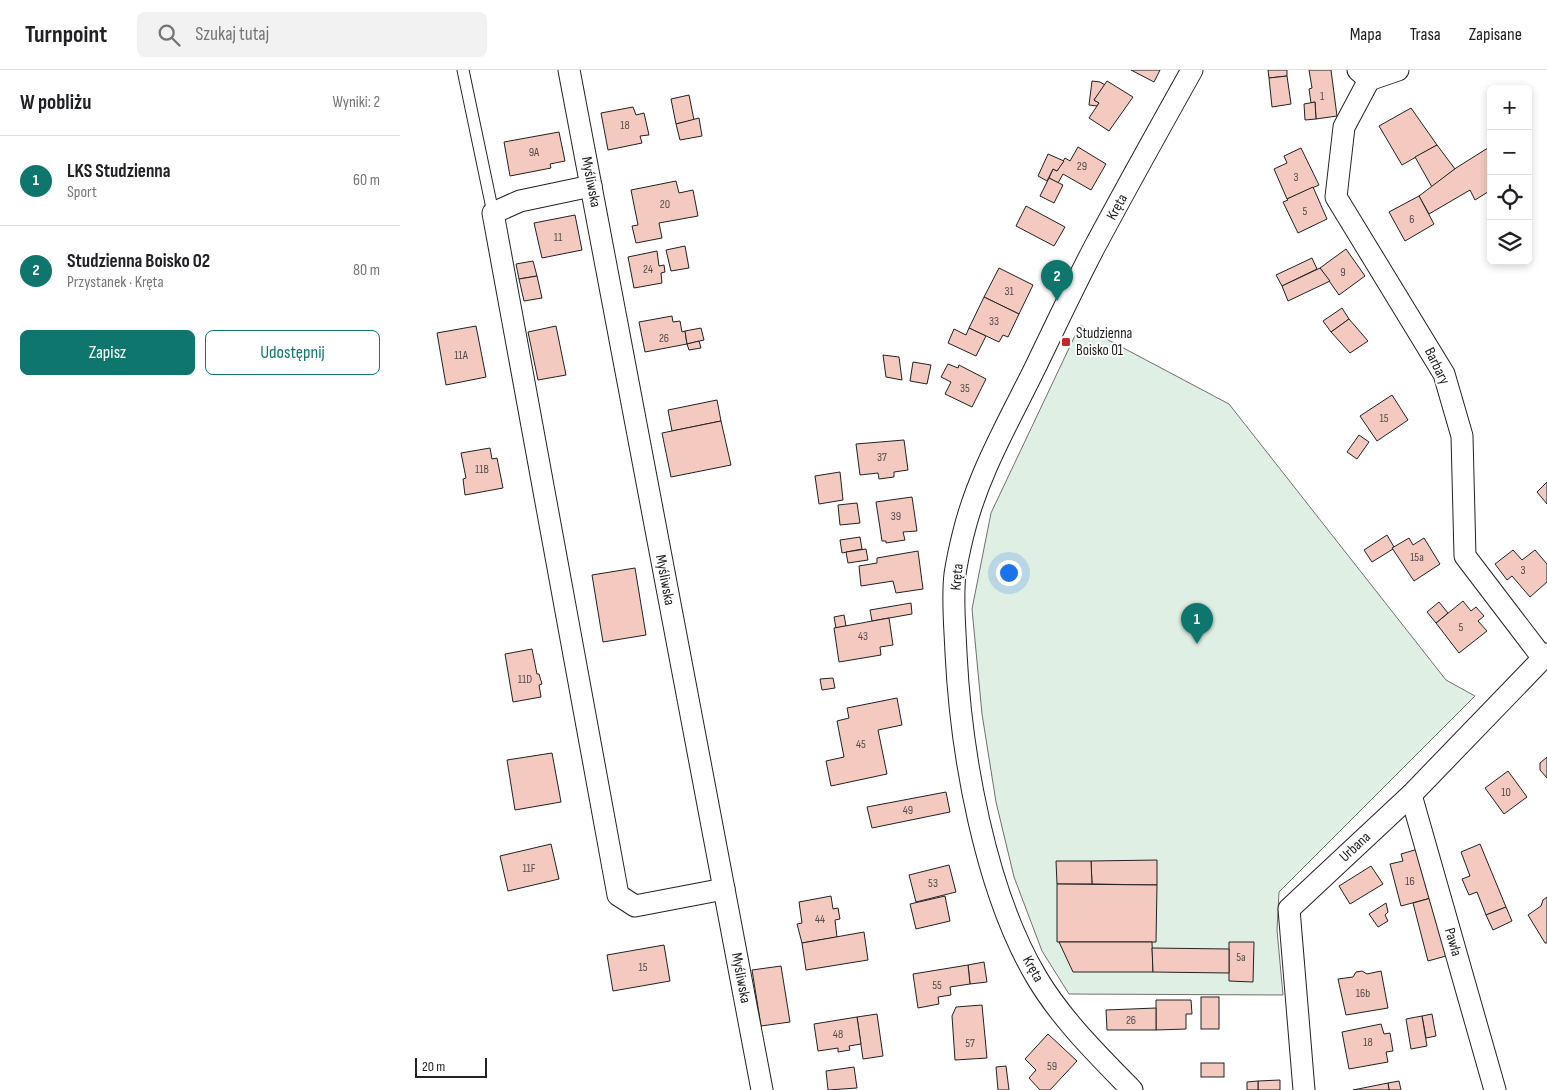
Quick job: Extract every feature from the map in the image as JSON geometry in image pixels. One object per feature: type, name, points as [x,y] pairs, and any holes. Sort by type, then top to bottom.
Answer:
[{"type":"street","name":"Myśliwska","points":[[569,70],[762,1090]]},
{"type":"street","name":"Kręta","points":[[1132,1090],[1064,1017],[1037,978],[1016,937],[1000,894],[984,841],[962,721],[955,633],[955,574],[963,534],[976,488],[1093,250],[1192,70]]},
{"type":"street","name":"Barbary","points":[[1398,70],[1363,75],[1344,127],[1336,198],[1410,315],[1444,374],[1462,436],[1465,556],[1544,655]]},
{"type":"street","points":[[591,186],[520,201],[493,213],[618,895],[635,906],[724,889]]},
{"type":"street","name":"Urbana","points":[[1304,1090],[1289,910],[1411,794],[1544,655]]},
{"type":"street","name":"Pawła","points":[[1411,794],[1495,1090]]},
{"type":"lane","points":[[463,70],[493,213]]},
{"type":"green space","points":[[1080,325],[1229,404],[1446,680],[1475,696],[1279,892],[1277,930],[1283,995],[1069,994],[1042,951],[1014,877],[996,802],[982,714],[972,609],[991,513]]},
{"type":"building","points":[[1131,70],[1160,70],[1154,82]]},
{"type":"building","points":[[1268,70],[1287,70],[1287,76],[1269,78]]},
{"type":"building","points":[[1309,70],[1331,70],[1337,116],[1316,119],[1315,102],[1311,103],[1309,89],[1312,88]]},
{"type":"building","points":[[1287,76],[1291,104],[1272,107],[1269,78]]},
{"type":"building","points":[[1092,81],[1105,85],[1094,100],[1099,103],[1097,106],[1089,105]]},
{"type":"building","points":[[1107,81],[1133,97],[1109,131],[1089,118],[1099,103],[1094,100]]},
{"type":"building","points":[[689,95],[694,120],[676,124],[671,99]]},
{"type":"building","points":[[1315,102],[1316,119],[1305,120],[1304,104]]},
{"type":"building","points":[[633,107],[636,115],[644,113],[649,135],[640,136],[642,143],[608,150],[601,113]]},
{"type":"building","points":[[1411,108],[1437,145],[1402,165],[1379,126]]},
{"type":"building","points":[[699,118],[702,136],[680,140],[676,124]]},
{"type":"building","points":[[559,132],[565,161],[550,164],[551,168],[510,176],[504,142]]},
{"type":"building","points":[[1437,145],[1455,169],[1432,187],[1415,157]]},
{"type":"building","points":[[1078,147],[1106,164],[1091,190],[1063,174],[1058,183],[1049,178],[1053,169],[1057,171],[1065,158],[1070,161]]},
{"type":"building","points":[[1301,148],[1319,185],[1287,199],[1274,169],[1287,163],[1284,156]]},
{"type":"building","points":[[1487,149],[1487,192],[1475,200],[1470,190],[1429,214],[1419,196],[1456,168]]},
{"type":"building","points":[[1048,154],[1064,161],[1057,171],[1053,169],[1047,181],[1038,176]]},
{"type":"building","points":[[1049,178],[1063,185],[1054,203],[1040,196]]},
{"type":"building","points":[[676,181],[679,193],[693,190],[698,216],[659,223],[662,238],[636,243],[632,226],[638,225],[631,190]]},
{"type":"building","points":[[1313,187],[1327,219],[1298,233],[1283,202]]},
{"type":"building","points":[[1419,196],[1434,224],[1405,241],[1389,212]]},
{"type":"building","points":[[1026,206],[1065,227],[1054,246],[1016,226]]},
{"type":"building","points":[[575,215],[582,250],[542,258],[534,223]]},
{"type":"building","points":[[685,246],[689,268],[671,271],[666,250]]},
{"type":"building","points":[[1346,249],[1365,276],[1339,295],[1320,268]]},
{"type":"building","points":[[657,251],[659,266],[664,265],[665,272],[661,273],[662,283],[634,288],[628,257]]},
{"type":"building","points":[[1312,258],[1317,269],[1282,286],[1276,275]]},
{"type":"building","points":[[533,261],[537,276],[519,279],[516,264]]},
{"type":"building","points":[[999,268],[1033,285],[1019,314],[984,297]]},
{"type":"building","points":[[1320,268],[1330,281],[1288,301],[1282,286]]},
{"type":"building","points":[[537,276],[542,298],[524,301],[519,279]]},
{"type":"building","points":[[984,297],[1019,314],[1008,337],[1003,335],[999,342],[969,328]]},
{"type":"building","points":[[1342,308],[1349,319],[1331,332],[1323,321]]},
{"type":"building","points":[[672,316],[673,322],[680,321],[682,332],[685,331],[687,344],[645,352],[639,322]]},
{"type":"building","points":[[1349,319],[1368,341],[1350,353],[1331,332]]},
{"type":"building","points":[[476,326],[486,377],[446,385],[437,333]]},
{"type":"building","points":[[556,326],[566,375],[538,380],[528,332]]},
{"type":"building","points":[[701,328],[704,340],[687,344],[685,331]]},
{"type":"building","points":[[969,328],[986,336],[976,356],[948,343],[954,329],[966,335]]},
{"type":"building","points":[[699,341],[701,348],[689,350],[687,344]]},
{"type":"building","points":[[883,355],[899,357],[902,380],[886,377]]},
{"type":"building","points":[[913,362],[931,365],[927,384],[910,381]]},
{"type":"building","points":[[948,364],[958,368],[959,365],[986,379],[972,407],[945,394],[951,382],[941,377]]},
{"type":"building","points":[[1392,395],[1408,420],[1377,441],[1360,416]]},
{"type":"building","points":[[717,400],[721,421],[672,431],[668,410]]},
{"type":"building","points":[[721,421],[731,465],[671,477],[662,433]]},
{"type":"building","points":[[1359,435],[1369,442],[1357,459],[1347,452]]},
{"type":"building","points":[[904,440],[908,470],[894,472],[894,477],[879,479],[878,473],[860,475],[856,444]]},
{"type":"building","points":[[490,448],[492,459],[497,458],[503,488],[465,495],[463,479],[466,478],[461,453]]},
{"type":"building","points":[[840,472],[843,500],[819,504],[815,476]]},
{"type":"building","points":[[1547,482],[1547,504],[1537,492]]},
{"type":"building","points":[[912,497],[917,531],[903,532],[905,540],[886,543],[886,541],[882,541],[876,502]]},
{"type":"building","points":[[857,503],[860,523],[840,525],[838,505]]},
{"type":"building","points":[[1387,535],[1394,547],[1393,549],[1372,562],[1364,550]]},
{"type":"building","points":[[860,537],[862,549],[842,553],[840,540]]},
{"type":"building","points":[[1409,538],[1413,545],[1424,538],[1440,564],[1414,581],[1392,548]]},
{"type":"building","points":[[866,549],[868,560],[848,563],[846,552]]},
{"type":"building","points":[[1513,550],[1522,560],[1535,550],[1547,564],[1547,582],[1530,597],[1512,576],[1507,580],[1495,564]]},
{"type":"building","points":[[918,551],[923,589],[896,593],[893,581],[861,586],[859,566],[877,563],[877,558]]},
{"type":"building","points":[[635,568],[646,635],[603,642],[592,575]]},
{"type":"building","points":[[1463,601],[1471,611],[1476,607],[1484,616],[1478,621],[1487,631],[1459,653],[1436,623]]},
{"type":"building","points":[[1439,602],[1448,613],[1436,623],[1427,612]]},
{"type":"building","points":[[911,603],[912,614],[872,621],[870,610]]},
{"type":"building","points":[[844,615],[846,626],[836,628],[834,617]]},
{"type":"building","points":[[889,618],[893,645],[880,647],[881,655],[839,662],[834,628]]},
{"type":"building","points":[[532,649],[537,674],[539,674],[542,684],[539,685],[541,697],[513,702],[505,654]]},
{"type":"building","points":[[833,678],[835,688],[822,690],[820,679]]},
{"type":"building","points":[[897,698],[902,725],[878,730],[887,774],[831,786],[826,761],[844,757],[837,721],[849,718],[847,708]]},
{"type":"building","points":[[552,753],[561,802],[515,810],[507,760]]},
{"type":"building","points":[[1547,757],[1547,778],[1540,770],[1540,763]]},
{"type":"building","points":[[1508,771],[1527,797],[1504,814],[1485,788]]},
{"type":"building","points":[[946,792],[950,812],[872,828],[867,807]]},
{"type":"building","points":[[551,844],[559,879],[508,891],[500,856]]},
{"type":"building","points":[[1480,844],[1506,907],[1486,915],[1477,892],[1469,895],[1462,879],[1470,876],[1461,852]]},
{"type":"building","points":[[1418,849],[1431,898],[1401,906],[1390,864],[1403,861],[1401,854]]},
{"type":"building","points":[[1157,860],[1157,885],[1092,884],[1091,861]]},
{"type":"building","points":[[1056,861],[1091,861],[1092,884],[1057,884]]},
{"type":"building","points":[[949,865],[956,892],[916,902],[909,875]]},
{"type":"building","points":[[1371,866],[1383,884],[1350,904],[1339,886]]},
{"type":"building","points":[[1057,884],[1157,885],[1156,942],[1057,942]]},
{"type":"building","points":[[831,896],[833,909],[838,908],[840,919],[835,920],[837,937],[802,943],[797,924],[802,923],[799,902]]},
{"type":"building","points":[[945,896],[950,921],[916,929],[910,904]]},
{"type":"building","points":[[1547,897],[1547,943],[1545,943],[1528,915],[1541,906],[1543,900]]},
{"type":"building","points":[[1431,898],[1446,956],[1428,961],[1413,903]]},
{"type":"building","points":[[1386,903],[1388,912],[1385,915],[1388,921],[1378,927],[1369,914]]},
{"type":"building","points":[[1506,907],[1512,921],[1493,930],[1486,915]]},
{"type":"building","points":[[864,932],[868,960],[806,970],[802,943]]},
{"type":"building","points":[[1059,942],[1152,942],[1153,972],[1073,972]]},
{"type":"building","points":[[1229,942],[1254,942],[1253,982],[1229,981]]},
{"type":"building","points":[[664,945],[670,981],[613,991],[607,955]]},
{"type":"building","points":[[1152,948],[1229,949],[1229,973],[1153,972]]},
{"type":"building","points":[[984,962],[987,982],[970,984],[968,965]]},
{"type":"building","points":[[968,965],[970,984],[950,987],[951,995],[938,997],[939,1004],[918,1008],[913,974]]},
{"type":"building","points":[[781,966],[790,1022],[761,1026],[752,970]]},
{"type":"building","points":[[1362,971],[1367,974],[1381,971],[1388,1008],[1346,1015],[1338,979],[1353,977],[1356,972]]},
{"type":"building","points":[[1201,997],[1219,997],[1219,1029],[1201,1029]]},
{"type":"building","points":[[1156,1000],[1191,1000],[1192,1014],[1186,1014],[1186,1029],[1156,1030]]},
{"type":"building","points":[[982,1005],[987,1058],[955,1060],[952,1016],[956,1007]]},
{"type":"building","points":[[1156,1008],[1156,1030],[1107,1030],[1106,1010]]},
{"type":"building","points":[[877,1014],[883,1056],[863,1059],[857,1017]]},
{"type":"building","points":[[1432,1014],[1436,1036],[1426,1038],[1422,1016]]},
{"type":"building","points":[[1422,1016],[1427,1046],[1411,1049],[1406,1019]]},
{"type":"building","points":[[857,1017],[861,1044],[849,1046],[850,1050],[838,1052],[838,1048],[818,1051],[814,1024]]},
{"type":"building","points":[[1381,1024],[1384,1034],[1390,1033],[1393,1051],[1386,1052],[1388,1062],[1349,1069],[1342,1032]]},
{"type":"building","points":[[1048,1034],[1077,1061],[1050,1090],[1040,1090],[1029,1078],[1036,1070],[1025,1059]]},
{"type":"building","points":[[1201,1063],[1224,1063],[1224,1077],[1201,1077]]},
{"type":"building","points":[[1006,1066],[1009,1090],[998,1090],[996,1067]]},
{"type":"building","points":[[854,1067],[857,1088],[828,1090],[826,1071]]},
{"type":"building","points":[[1280,1080],[1280,1090],[1258,1090],[1258,1081]]},
{"type":"building","points":[[1258,1081],[1258,1090],[1247,1090],[1247,1082]]},
{"type":"building","points":[[1399,1081],[1401,1090],[1389,1090],[1388,1083]]},
{"type":"building","points":[[1388,1083],[1389,1090],[1353,1090]]},
{"type":"place","name":"Studzienna Boisko 02","points":[[1057,301]]},
{"type":"place","name":"Studzienna Boisko 01","points":[[1066,342]]},
{"type":"place","name":"LKS Studzienna","points":[[1197,644]]}]
